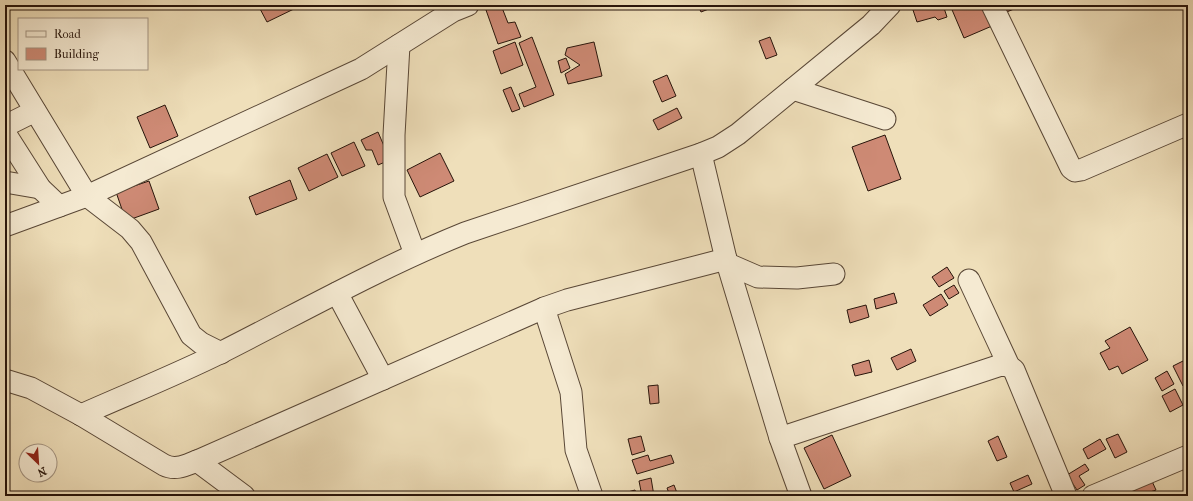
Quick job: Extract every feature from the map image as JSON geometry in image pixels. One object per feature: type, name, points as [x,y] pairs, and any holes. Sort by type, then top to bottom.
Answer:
[{"type":"street","points":[[5,226],[87,196],[362,69],[453,11],[465,5]]},
{"type":"street","points":[[81,415],[221,353],[415,254],[465,233],[718,147],[738,134],[871,25],[890,5]]},
{"type":"street","points":[[992,5],[1071,168],[1075,171],[1081,170],[1188,124]]},
{"type":"street","points":[[399,45],[394,135],[394,197],[415,254]]},
{"type":"street","points":[[5,61],[87,196],[130,229],[141,242],[191,335],[201,343],[221,353]]},
{"type":"street","points":[[793,89],[885,119]]},
{"type":"street","points":[[5,126],[35,111]]},
{"type":"street","points":[[5,133],[40,188],[59,206]]},
{"type":"street","points":[[701,154],[727,261],[780,438],[801,496]]},
{"type":"street","points":[[5,182],[40,188]]},
{"type":"street","points":[[5,380],[31,388],[81,415],[170,468],[177,469],[544,308],[567,300],[727,261],[758,277],[797,278],[834,274]]},
{"type":"street","points":[[969,280],[1008,366]]},
{"type":"street","points":[[337,293],[383,379]]},
{"type":"street","points":[[544,308],[571,392],[576,450],[592,496]]},
{"type":"street","points":[[780,438],[1001,365],[1008,366],[1014,370],[1066,496]]},
{"type":"street","points":[[1093,496],[1188,456]]},
{"type":"street","points":[[197,461],[244,496]]},
{"type":"building","points":[[258,5],[297,5],[298,7],[267,22]]},
{"type":"building","points":[[501,5],[508,23],[515,22],[521,37],[498,44],[486,10]]},
{"type":"building","points":[[698,5],[719,5],[701,12]]},
{"type":"building","points":[[918,5],[943,5],[947,17],[938,20],[935,17],[917,22],[912,7]]},
{"type":"building","points":[[950,5],[982,5],[992,26],[964,38]]},
{"type":"building","points":[[1001,5],[1024,5],[1004,13]]},
{"type":"building","points":[[532,37],[554,95],[524,107],[519,94],[536,87],[519,43]]},
{"type":"building","points":[[770,37],[777,55],[766,59],[759,41]]},
{"type":"building","points":[[515,42],[523,65],[501,74],[493,51]]},
{"type":"building","points":[[594,42],[602,76],[568,84],[565,74],[580,65],[565,55],[567,48]]},
{"type":"building","points":[[566,58],[570,68],[561,73],[558,61]]},
{"type":"building","points":[[667,75],[676,96],[662,102],[653,81]]},
{"type":"building","points":[[511,87],[520,109],[512,112],[503,90]]},
{"type":"building","points":[[165,105],[178,136],[150,148],[137,117]]},
{"type":"building","points":[[677,108],[682,118],[658,130],[653,120]]},
{"type":"building","points":[[378,132],[390,160],[378,165],[372,150],[366,150],[361,140]]},
{"type":"building","points":[[885,135],[901,179],[868,191],[852,147]]},
{"type":"building","points":[[354,142],[365,166],[342,176],[331,153]]},
{"type":"building","points":[[440,153],[454,181],[420,197],[407,170]]},
{"type":"building","points":[[327,154],[338,177],[309,191],[298,168]]},
{"type":"building","points":[[290,180],[297,199],[256,215],[249,197]]},
{"type":"building","points":[[149,181],[159,209],[126,221],[116,192]]},
{"type":"building","points":[[947,267],[954,278],[939,287],[932,277]]},
{"type":"building","points":[[954,285],[959,293],[949,299],[944,291]]},
{"type":"building","points":[[894,293],[897,303],[876,309],[874,299]]},
{"type":"building","points":[[941,294],[948,305],[930,316],[923,305]]},
{"type":"building","points":[[866,305],[869,317],[850,323],[847,310]]},
{"type":"building","points":[[1130,327],[1148,360],[1122,374],[1118,366],[1109,370],[1100,353],[1110,348],[1105,341]]},
{"type":"building","points":[[911,349],[916,361],[897,370],[891,358]]},
{"type":"building","points":[[1187,359],[1188,383],[1183,386],[1173,366]]},
{"type":"building","points":[[869,360],[872,372],[855,376],[852,365]]},
{"type":"building","points":[[1167,371],[1174,384],[1162,391],[1155,378]]},
{"type":"building","points":[[658,385],[659,403],[650,404],[648,386]]},
{"type":"building","points":[[1175,389],[1183,405],[1170,412],[1162,396]]},
{"type":"building","points":[[1118,434],[1127,452],[1115,458],[1106,439]]},
{"type":"building","points":[[832,435],[851,476],[824,489],[804,448]]},
{"type":"building","points":[[641,436],[645,451],[632,455],[628,439]]},
{"type":"building","points":[[998,436],[1007,457],[997,461],[988,441]]},
{"type":"building","points":[[1100,439],[1106,449],[1088,459],[1083,449]]},
{"type":"building","points":[[648,455],[650,461],[671,455],[674,463],[637,474],[632,460]]},
{"type":"building","points":[[1085,464],[1089,470],[1079,476],[1085,485],[1077,490],[1067,475]]},
{"type":"building","points":[[1028,475],[1032,484],[1014,492],[1010,483]]},
{"type":"building","points":[[651,478],[654,496],[642,496],[639,481]]},
{"type":"building","points":[[1151,479],[1156,490],[1138,496],[1114,496]]},
{"type":"building","points":[[674,485],[677,493],[670,496],[667,488]]},
{"type":"building","points":[[635,490],[637,496],[613,496]]}]
